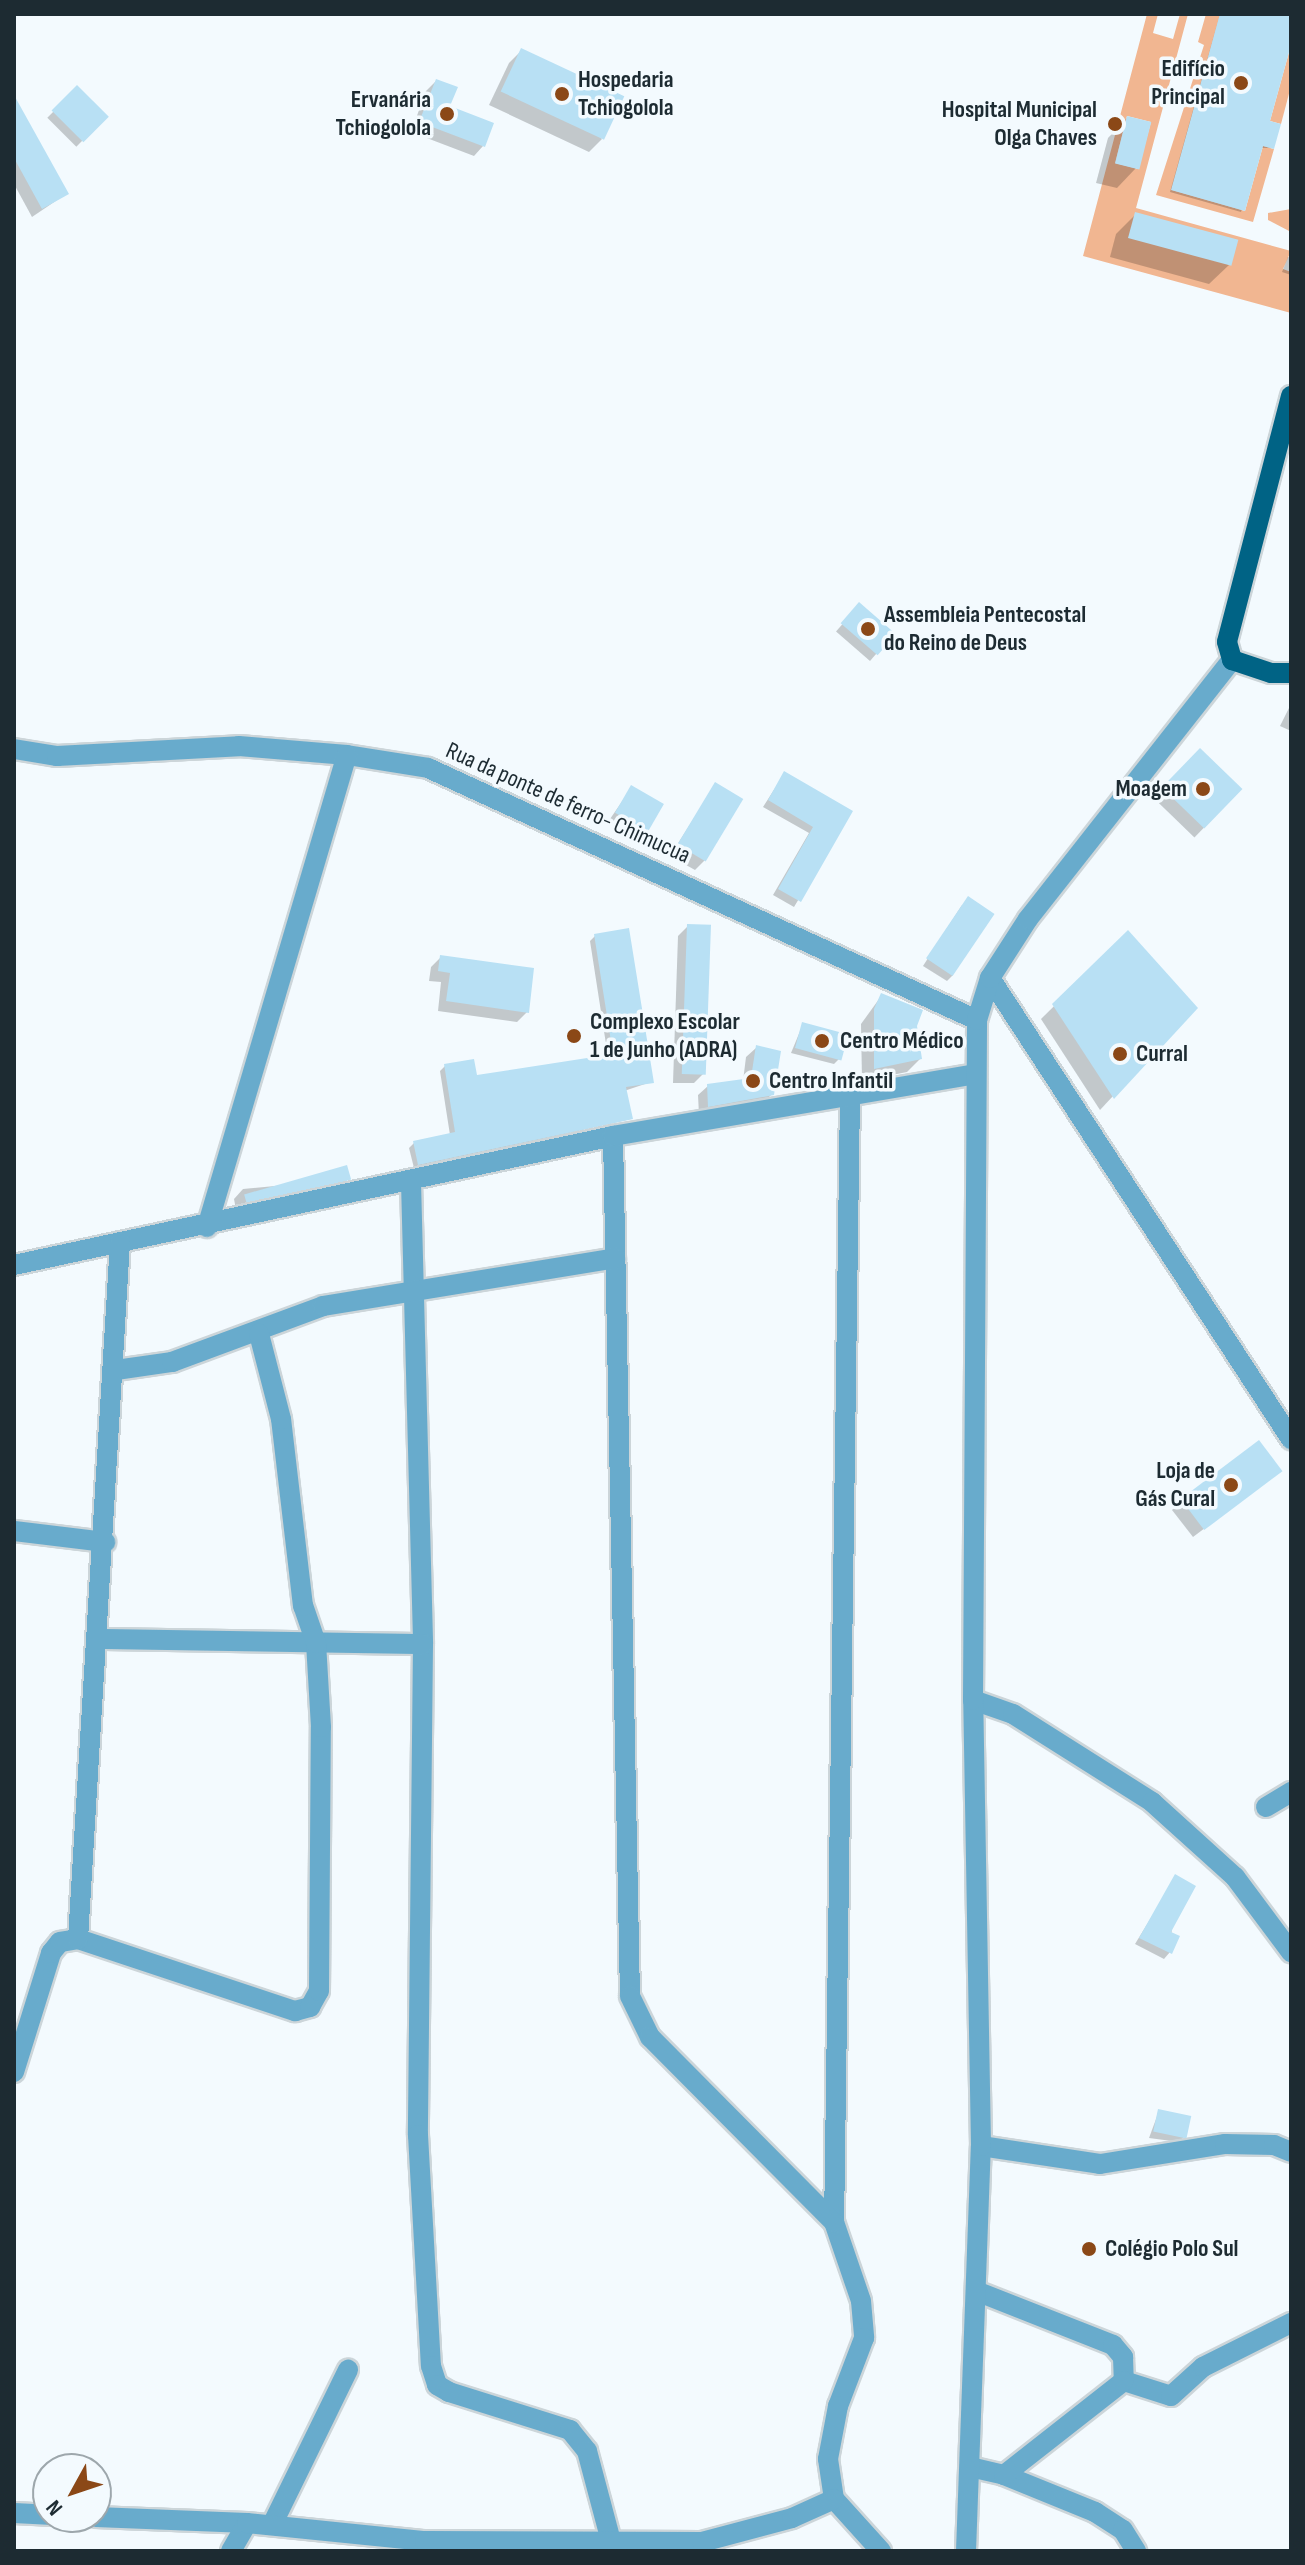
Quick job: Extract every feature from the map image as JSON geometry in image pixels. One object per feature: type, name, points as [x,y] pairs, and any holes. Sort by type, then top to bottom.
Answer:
[{"type":"main road","points":[[1291,396],[1227,642],[1232,660],[1271,673],[1291,673]]},
{"type":"street","points":[[966,2551],[981,2146],[973,1700],[977,1020],[990,978],[1028,919],[1232,660]]},
{"type":"street","name":"Rua da ponte de ferro- Chimucua","points":[[14,749],[57,756],[239,746],[347,755],[428,768],[977,1020]]},
{"type":"street","points":[[207,1227],[347,755]]},
{"type":"street","points":[[990,978],[1291,1439]]},
{"type":"street","points":[[14,1265],[207,1227],[613,1136],[976,1074]]},
{"type":"street","points":[[850,1095],[834,2222],[861,2301],[864,2338],[833,2433],[828,2459],[834,2499],[881,2551]]},
{"type":"street","points":[[613,1136],[630,1996],[650,2037],[669,2059],[834,2222]]},
{"type":"street","points":[[411,1182],[423,1644],[417,2068],[431,2366],[437,2385],[449,2392],[570,2430],[587,2451],[612,2545]]},
{"type":"street","points":[[78,1939],[116,1370],[120,1242]]},
{"type":"street","points":[[116,1370],[172,1362],[259,1334],[323,1306],[413,1294],[615,1258]]},
{"type":"street","points":[[14,2072],[51,1953],[60,1942],[78,1939],[295,2011],[310,2007],[319,1991],[321,1933],[316,1643],[303,1606],[281,1419],[259,1334]]},
{"type":"street","points":[[14,1531],[105,1542]]},
{"type":"street","points":[[99,1639],[423,1644]]},
{"type":"street","points":[[973,1700],[1013,1714],[1152,1802],[1235,1877],[1291,1952]]},
{"type":"street","points":[[1266,1807],[1291,1792]]},
{"type":"street","points":[[981,2146],[1100,2164],[1225,2144],[1274,2145],[1291,2152]]},
{"type":"street","points":[[976,2291],[1113,2345],[1123,2357],[1124,2381]]},
{"type":"street","points":[[1124,2381],[1171,2396],[1203,2367],[1291,2323]]},
{"type":"street","points":[[272,2525],[348,2370]]},
{"type":"street","points":[[1004,2475],[1124,2381]]},
{"type":"street","points":[[970,2467],[1004,2475],[1095,2512],[1123,2530],[1136,2551]]},
{"type":"street","points":[[112,2518],[247,2523],[425,2541],[612,2545],[702,2542],[792,2518],[834,2499]]},
{"type":"street","points":[[231,2551],[247,2523]]},
{"type":"shaded area","points":[[1147,14],[1158,14],[1153,33],[1173,39],[1180,14],[1188,14],[1136,208],[1291,251],[1283,269],[1291,272],[1291,313],[1083,256]],"holes":[[[1127,116],[1151,122],[1138,169],[1115,163]]]},
{"type":"shaded area","points":[[1206,14],[1220,14],[1172,190],[1245,211],[1263,146],[1274,149],[1253,222],[1156,195],[1204,45],[1198,42]]},
{"type":"shaded area","points":[[1291,45],[1291,86],[1281,124],[1270,121]]},
{"type":"shaded area","points":[[1291,209],[1291,232],[1268,220],[1268,213]]},
{"type":"building","name":"Edifício Principal","points":[[1220,14],[1291,14],[1291,45],[1270,121],[1281,124],[1274,149],[1263,146],[1245,211],[1171,190]]},
{"type":"building","name":"Hospedaria Tchiogolola","points":[[521,48],[624,96],[604,140],[501,92]]},
{"type":"building","name":"Ervanária Tchiogolola","points":[[436,79],[458,87],[450,106],[494,123],[485,147],[419,122]]},
{"type":"building","points":[[77,85],[109,117],[83,142],[52,110]]},
{"type":"building","points":[[14,95],[69,194],[42,209],[14,158]]},
{"type":"building","points":[[1127,116],[1151,122],[1139,170],[1115,164]]},
{"type":"building","points":[[1135,212],[1238,240],[1231,266],[1128,238]]},
{"type":"building","name":"Assembleia Pentecostal do Reino de Deus","points":[[859,602],[896,634],[878,655],[841,623]]},
{"type":"building","name":"Moagem","points":[[1200,748],[1242,789],[1204,829],[1162,788]]},
{"type":"building","points":[[784,771],[853,811],[801,902],[778,889],[813,827],[768,800]]},
{"type":"building","points":[[715,782],[743,799],[706,862],[677,845]]},
{"type":"building","points":[[631,785],[664,804],[648,832],[615,813]]},
{"type":"building","points":[[968,896],[995,914],[953,976],[926,958]]},
{"type":"building","points":[[687,924],[711,925],[706,1075],[682,1074]]},
{"type":"building","points":[[629,928],[654,1083],[626,1087],[633,1119],[418,1165],[413,1141],[455,1132],[444,1064],[474,1059],[477,1075],[613,1054],[594,934]]},
{"type":"building","name":"Curral","points":[[1128,930],[1198,1008],[1114,1099],[1052,1004]]},
{"type":"building","points":[[440,955],[534,968],[529,1013],[446,1001],[450,973],[438,971]]},
{"type":"building","points":[[881,993],[923,1010],[917,1026],[922,1059],[874,1069],[874,1009]]},
{"type":"building","name":"Centro Médico","points":[[802,1022],[848,1034],[841,1061],[795,1048]]},
{"type":"building","name":"Centro Infantil","points":[[756,1045],[781,1051],[774,1095],[708,1107],[707,1084],[751,1078]]},
{"type":"building","points":[[347,1165],[351,1179],[248,1209],[244,1194]]},
{"type":"building","name":"Loja de Gás Cural","points":[[1259,1440],[1282,1471],[1204,1530],[1181,1499]]},
{"type":"building","points":[[1175,1874],[1196,1886],[1171,1932],[1180,1936],[1172,1954],[1139,1938]]},
{"type":"building","points":[[1158,2109],[1191,2116],[1186,2139],[1153,2131]]},
{"type":"place","name":"Edifício Principal","points":[[1241,83]]},
{"type":"place","name":"Hospedaria Tchiogolola","points":[[562,94]]},
{"type":"place","name":"Ervanária Tchiogolola","points":[[447,114]]},
{"type":"place","name":"Hospital Municipal Olga Chaves","points":[[1115,124]]},
{"type":"place","name":"Assembleia Pentecostal do Reino de Deus","points":[[868,629]]},
{"type":"place","name":"Moagem","points":[[1203,789]]},
{"type":"place","name":"Complexo Escolar 1 de Junho (ADRA)","points":[[574,1036]]},
{"type":"place","name":"Centro Médico","points":[[822,1041]]},
{"type":"place","name":"Curral","points":[[1120,1054]]},
{"type":"place","name":"Centro Infantil","points":[[753,1081]]},
{"type":"place","name":"Loja de Gás Cural","points":[[1231,1485]]},
{"type":"place","name":"Colégio Polo Sul","points":[[1089,2249]]}]
